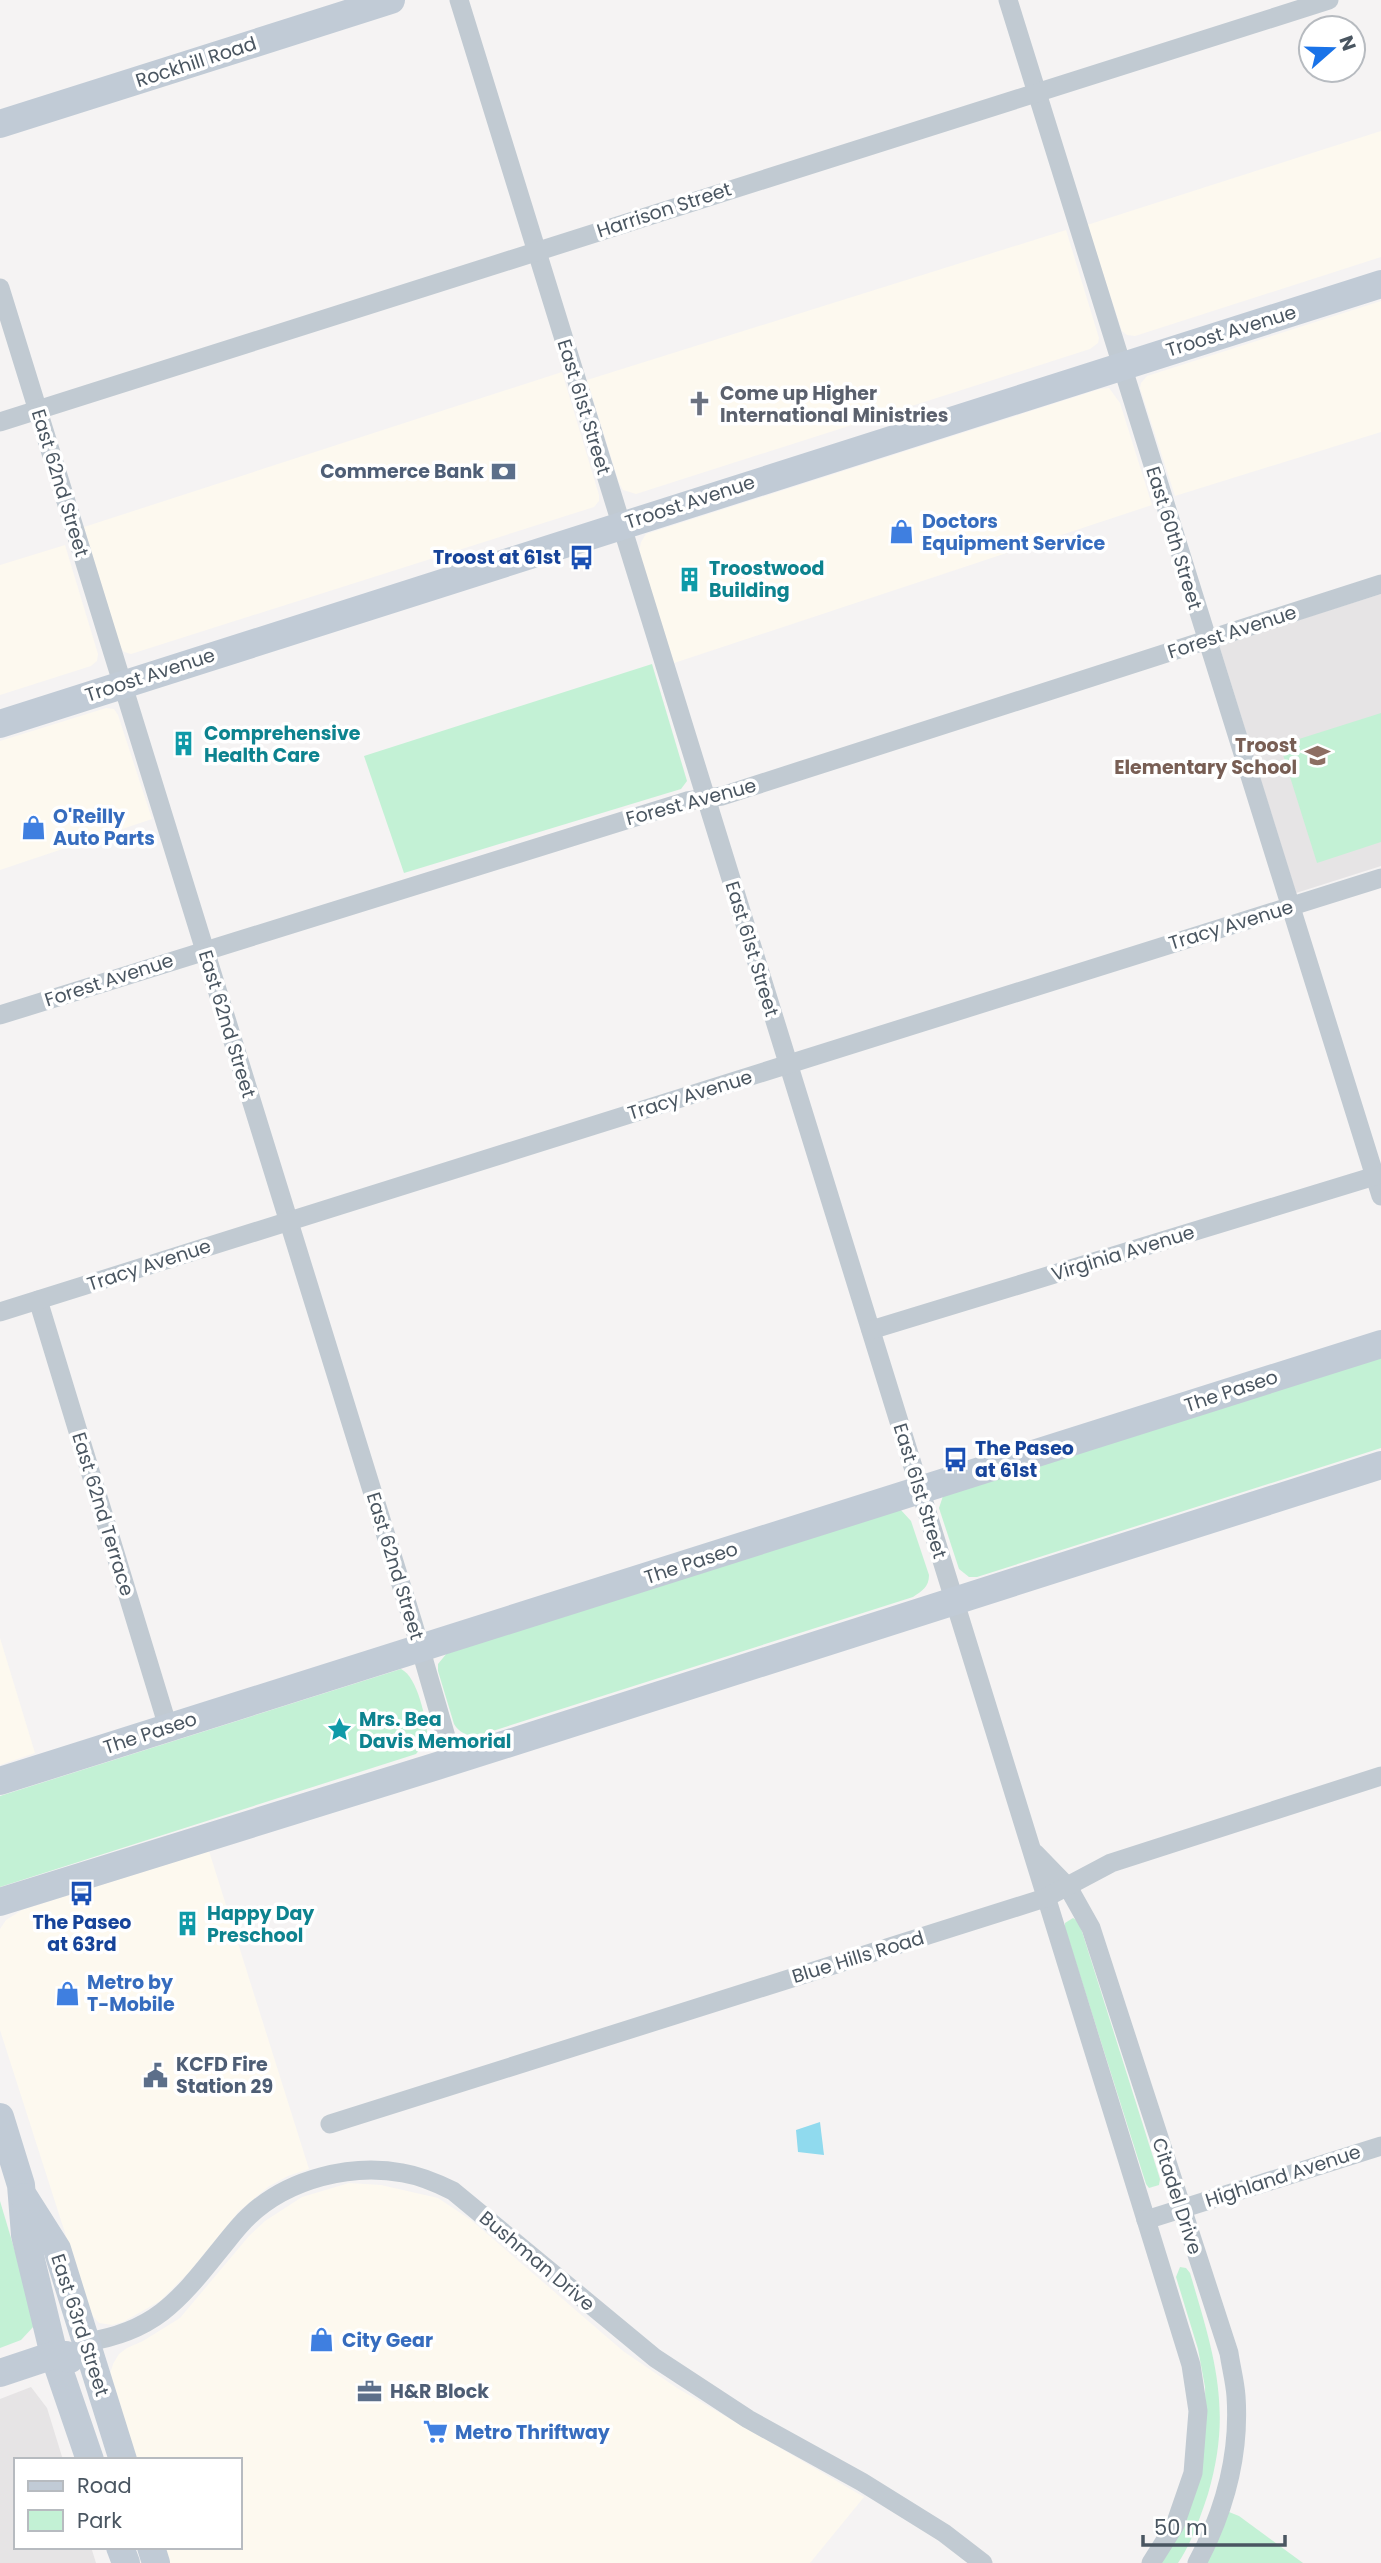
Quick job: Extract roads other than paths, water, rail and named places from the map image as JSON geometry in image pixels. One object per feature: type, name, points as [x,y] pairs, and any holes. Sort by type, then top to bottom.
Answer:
[{"type":"main road","name":"Rockhill Road","points":[[0,124],[391,0]]},
{"type":"main road","name":"Troost Avenue","points":[[0,724],[620,524],[1381,284]]},
{"type":"main road","name":"The Paseo","points":[[0,1781],[1381,1344]]},
{"type":"main road","points":[[0,1902],[453,1761],[1381,1465]]},
{"type":"main road","name":"East 63rd Street","points":[[0,2117],[24,2197],[57,2249],[121,2458]]},
{"type":"main road","name":"East 63rd Street","points":[[24,2197],[24,2235],[54,2355],[89,2458]]},
{"type":"main road","points":[[24,2235],[52,2286],[62,2321],[72,2336],[86,2342]]},
{"type":"main road","points":[[0,2373],[54,2355],[66,2355],[74,2362],[103,2429],[121,2458]]},
{"type":"street","name":"East 61st Street","points":[[459,0],[1045,1898]]},
{"type":"street","name":"East 60th Street","points":[[1008,0],[1381,1196]]},
{"type":"street","name":"Harrison Street","points":[[0,422],[1329,0]]},
{"type":"street","name":"East 62nd Street","points":[[0,288],[421,1649],[453,1761]]},
{"type":"street","name":"Forest Avenue","points":[[0,1014],[687,801],[722,796],[1381,584]]},
{"type":"street","name":"Tracy Avenue","points":[[0,1312],[1381,878]]},
{"type":"street","name":"Virginia Avenue","points":[[871,1330],[1375,1176]]},
{"type":"street","name":"East 62nd Terrace","points":[[38,1300],[168,1727]]},
{"type":"street","name":"Blue Hills Road","points":[[330,2124],[1045,1898],[1111,1863],[1381,1776]]},
{"type":"street","name":"Citadel Drive","points":[[1031,1848],[1046,1867],[1068,1887],[1091,1928],[1229,2353],[1236,2397],[1233,2464],[1214,2528],[1197,2563]]},
{"type":"street","name":"Citadel Drive","points":[[1045,1898],[1191,2365],[1198,2411],[1194,2473],[1175,2525],[1151,2563]]},
{"type":"street","name":"Highland Avenue","points":[[1146,2220],[1381,2146]]},
{"type":"street","name":"Bushman Drive","points":[[86,2342],[112,2338],[136,2329],[176,2304],[249,2216],[293,2187],[321,2176],[346,2172],[403,2172],[453,2191],[655,2358],[748,2419],[862,2482],[944,2533],[983,2563]]},
{"type":"water","points":[[820,2122],[824,2155],[798,2152],[796,2130]]},
{"type":"place","name":"Come up Higher International Ministries","points":[[700,404]]},
{"type":"place","name":"Commerce Bank","points":[[504,471]]},
{"type":"place","name":"Doctors Equipment Service","points":[[902,532]]},
{"type":"place","name":"Troost at 61st","points":[[581,557]]},
{"type":"place","name":"Troostwood Building","points":[[689,579]]},
{"type":"place","name":"Comprehensive Health Care","points":[[184,744]]},
{"type":"place","name":"Troost Elementary School","points":[[1317,756]]},
{"type":"place","name":"O'Reilly Auto Parts","points":[[33,827]]},
{"type":"place","name":"The Paseo at 61st","points":[[955,1459]]},
{"type":"place","name":"Mrs. Bea Davis Memorial","points":[[339,1730]]},
{"type":"place","name":"The Paseo at 63rd","points":[[82,1894]]},
{"type":"place","name":"Happy Day Preschool","points":[[187,1924]]},
{"type":"place","name":"Metro by T-Mobile","points":[[67,1993]]},
{"type":"place","name":"KCFD Fire Station 29","points":[[156,2075]]},
{"type":"place","name":"City Gear","points":[[322,2340]]},
{"type":"place","name":"H&R Block","points":[[370,2391]]},
{"type":"place","name":"Metro Thriftway","points":[[435,2432]]}]
